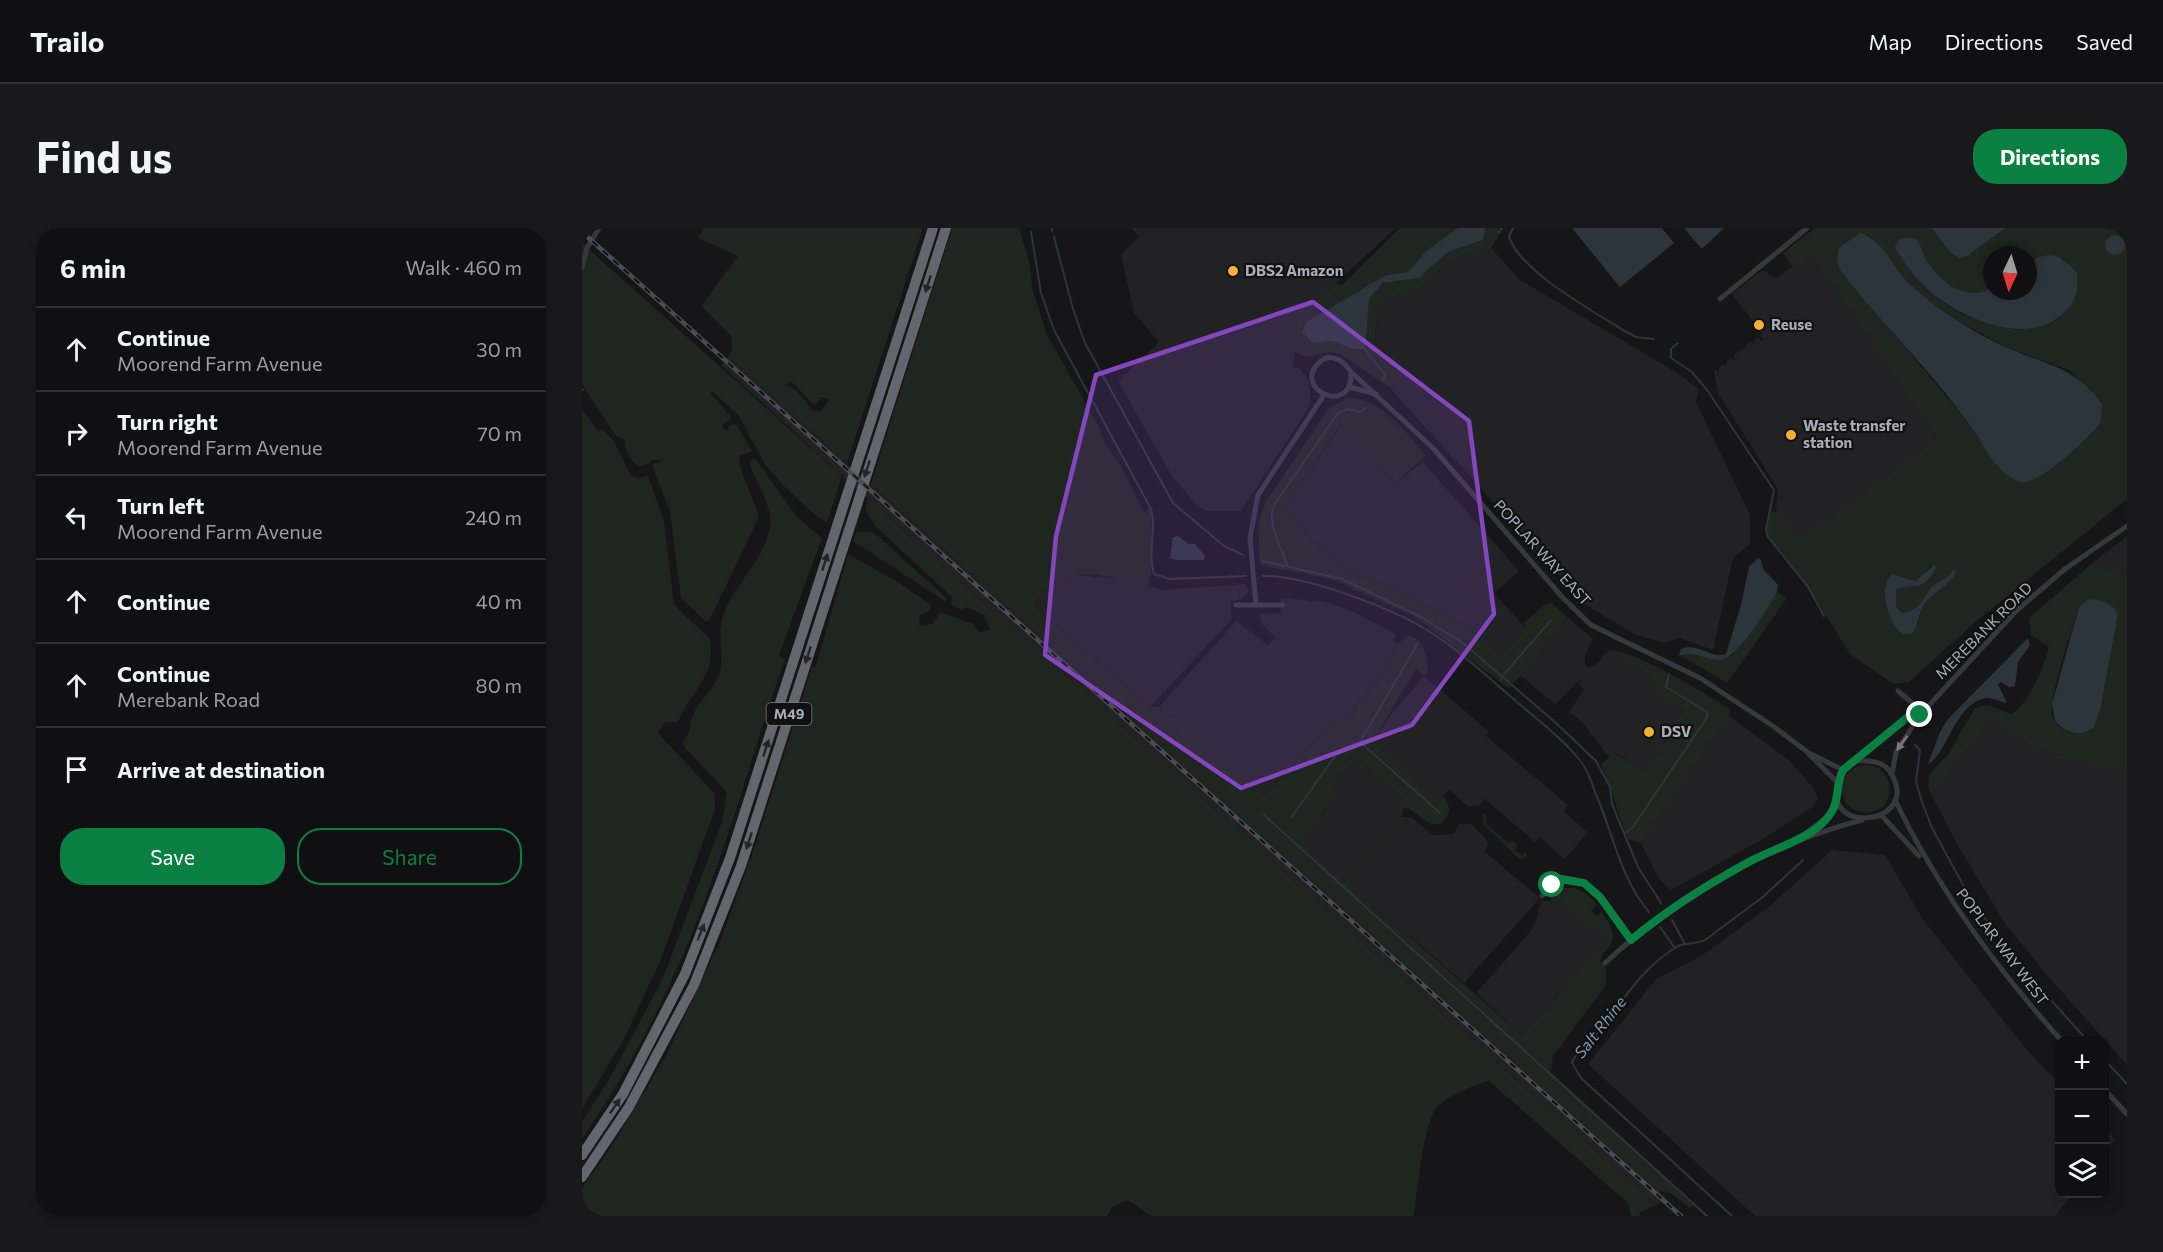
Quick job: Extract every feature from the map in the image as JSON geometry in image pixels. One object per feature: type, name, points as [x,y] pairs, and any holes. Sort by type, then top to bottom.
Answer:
[{"type":"highway","name":"M49","points":[[582,1155],[623,1094],[685,974],[730,858],[933,228]]},
{"type":"highway","name":"M49","points":[[582,1177],[629,1107],[694,985],[741,866],[946,228]]},
{"type":"street","points":[[582,267],[587,248],[599,228]]},
{"type":"street","points":[[1720,299],[1807,228]]},
{"type":"street","name":"POPLAR WAY EAST","points":[[1324,395],[1315,389],[1312,381],[1314,368],[1318,362],[1328,358],[1337,358],[1346,363],[1351,372],[1433,448],[1563,598],[1591,625],[1700,678],[1806,751],[1843,770]]},
{"type":"street","points":[[1256,605],[1250,538],[1258,495],[1324,395],[1334,397],[1349,387],[1351,372]]},
{"type":"street","name":"POPLAR WAY EAST","points":[[1349,387],[1377,394]]},
{"type":"street","name":"MEREBANK ROAD","points":[[1892,774],[1896,752],[1922,713],[2016,611],[2065,569],[2127,526]]},
{"type":"street","points":[[1236,605],[1282,605]]},
{"type":"street","points":[[1898,691],[1922,713]]},
{"type":"street","name":"MEREBANK ROAD","points":[[1856,761],[1909,716],[1922,713]]},
{"type":"street","name":"POPLAR WAY EAST","points":[[1806,751],[1837,782]]},
{"type":"street","points":[[1605,963],[1666,913],[1747,862],[1794,841],[1882,816],[1894,800],[1895,783],[1892,774],[1883,765],[1871,760],[1856,761],[1843,770],[1837,782],[1837,798],[1831,814],[1794,841]]},
{"type":"street","points":[[1837,798],[1846,812],[1862,820]]},
{"type":"street","name":"POPLAR WAY WEST","points":[[1894,800],[1928,865],[1980,943],[2057,1036]]},
{"type":"street","name":"POPLAR WAY WEST","points":[[1882,816],[1928,865]]},
{"type":"street","points":[[1542,896],[1561,879],[1584,883],[1600,897],[1631,940]]},
{"type":"street","points":[[2105,1090],[2127,1114]]},
{"type":"highlighted area","points":[[1313,302],[1469,421],[1494,614],[1412,725],[1241,788],[1045,655],[1056,536],[1096,375]]},
{"type":"shaded area","points":[[704,228],[923,228],[847,463],[728,357],[732,350],[731,336],[701,306],[738,256],[698,238]],"holes":[[[791,381],[816,405],[821,397],[830,399],[820,411],[814,412],[797,391],[786,384]]]},
{"type":"shaded area","points":[[952,228],[1019,228],[1030,265],[1032,288],[1047,335],[1099,427],[1104,442],[1119,463],[1144,513],[1151,505],[1151,572],[1148,587],[1116,578],[1070,576],[1044,591],[1034,605],[1150,707],[1159,707],[1172,717],[1172,730],[1184,739],[1193,731],[1265,795],[1333,721],[1350,720],[1357,704],[1383,675],[1398,644],[1408,635],[1418,641],[1424,649],[1428,672],[1424,676],[1416,669],[1373,741],[1438,800],[1443,796],[1449,807],[1446,817],[1440,824],[1430,824],[1408,808],[1403,808],[1404,800],[1357,758],[1331,788],[1335,791],[1321,807],[1325,811],[1299,841],[1345,882],[1402,817],[1411,817],[1402,821],[1348,885],[1522,1035],[1607,941],[1564,903],[1550,901],[1553,893],[1565,888],[1577,889],[1588,896],[1597,905],[1591,910],[1596,916],[1602,912],[1613,934],[1611,944],[1600,961],[1606,968],[1606,985],[1553,1056],[1551,1072],[1695,1204],[1689,1208],[1672,1194],[1659,1192],[871,484]]},
{"type":"shaded area","points":[[1131,228],[1396,228],[1279,335],[1295,352],[1293,366],[1301,370],[1309,382],[1311,404],[1241,511],[1206,511],[1194,502],[1170,473],[1118,381],[1159,342],[1134,313],[1121,254],[1139,237]]},
{"type":"shaded area","points":[[1400,228],[1458,228],[1426,251],[1408,272],[1386,275],[1306,322],[1303,326],[1316,343],[1332,341],[1353,349],[1366,344],[1369,299],[1383,283],[1419,278],[1448,252],[1483,240],[1485,228],[1504,228],[1491,248],[1452,259],[1419,289],[1379,301],[1374,345],[1402,377],[1390,388],[1340,354],[1329,352],[1306,357],[1295,352],[1278,335],[1336,283],[1341,286]]},
{"type":"shaded area","points":[[1458,228],[1485,228],[1483,240],[1448,252],[1419,278],[1383,283],[1369,299],[1366,344],[1363,349],[1353,349],[1332,341],[1313,343],[1302,332],[1306,322],[1386,275],[1408,272],[1426,251]]},
{"type":"shaded area","points":[[1572,228],[1662,228],[1674,243],[1620,287]]},
{"type":"shaded area","points":[[1684,228],[1724,228],[1702,249]]},
{"type":"shaded area","points":[[1815,228],[1931,228],[1951,253],[1967,256],[2006,228],[2127,228],[2127,499],[1973,624],[1909,682],[1894,684],[1850,654],[1808,587],[1768,537],[1766,529],[1770,511],[1776,512],[1801,539],[1937,438],[1811,254],[1793,267],[1783,253]],"holes":[[[1868,235],[1925,299],[1953,318],[2006,347],[2069,370],[2102,404],[2095,430],[2046,473],[2000,468],[1962,415],[1840,270],[1837,261]],[[1932,565],[1936,569],[1926,581],[1896,590],[1896,607],[1902,613],[1916,607],[1931,589],[1946,578],[1953,569],[1952,580],[1939,588],[1925,603],[1918,624],[1891,619],[1885,601],[1886,583],[1896,575],[1915,581]]]},
{"type":"shaded area","points":[[1931,228],[2006,228],[1967,256],[1960,258],[1951,253]]},
{"type":"shaded area","points":[[1860,233],[1880,247],[1918,292],[1955,319],[1988,339],[2058,368],[2081,381],[2102,404],[2101,422],[2095,430],[2060,462],[2039,477],[2022,482],[2008,476],[1991,457],[1946,394],[1840,270],[1837,261],[1839,248]]},
{"type":"shaded area","points":[[2115,235],[2122,238],[2125,245],[2122,252],[2115,255],[2108,252],[2105,245],[2108,238]]},
{"type":"shaded area","points":[[1901,238],[1915,238],[1938,276],[1954,288],[1972,293],[1983,292],[1983,300],[2037,300],[2037,258],[2055,256],[2066,262],[2077,273],[2076,294],[2066,311],[2053,321],[2039,327],[2024,329],[1993,325],[1963,313],[1942,301],[1913,274],[1895,246]]},
{"type":"shaded area","points":[[582,243],[842,476],[827,523],[808,509],[782,484],[764,463],[739,416],[713,392],[710,393],[732,418],[721,426],[726,431],[730,425],[736,424],[752,451],[739,456],[742,471],[759,517],[709,621],[705,621],[681,598],[670,512],[652,465],[664,460],[651,460],[648,464],[639,467],[636,465],[627,451],[625,440],[616,436],[582,384]]},
{"type":"shaded area","points":[[1491,248],[1520,280],[1674,371],[1699,389],[1696,402],[1750,515],[1750,544],[1733,558],[1713,650],[1680,638],[1663,643],[1634,634],[1586,605],[1390,388],[1401,377],[1374,346],[1379,301],[1419,289],[1452,259]]},
{"type":"shaded area","points":[[1811,254],[1937,438],[1800,540],[1776,512],[1778,489],[1718,393],[1714,372],[1716,370],[1719,373],[1719,368],[1723,364],[1726,367],[1726,362],[1731,358],[1734,361],[1736,359],[1733,356],[1743,348],[1748,350],[1745,346],[1750,342],[1755,344],[1753,341],[1758,337],[1761,341],[1764,340],[1760,335],[1762,333],[1732,294],[1762,270],[1776,278]]},
{"type":"shaded area","points":[[728,357],[1667,1199],[1656,1205],[842,476],[721,365]]},
{"type":"shaded area","points":[[1349,398],[1361,400],[1383,410],[1402,427],[1426,455],[1395,483],[1341,424],[1285,506],[1307,535],[1338,564],[1451,618],[1476,634],[1479,632],[1500,655],[1526,629],[1523,623],[1546,604],[1552,603],[1567,617],[1521,676],[1508,688],[1415,617],[1334,580],[1260,565],[1258,524],[1264,504],[1329,408]]},
{"type":"shaded area","points":[[582,409],[598,431],[603,429],[615,443],[631,476],[637,478],[648,476],[664,521],[674,605],[710,639],[711,653],[706,675],[678,722],[665,722],[658,733],[715,794],[715,809],[661,959],[624,1039],[582,1109]]},
{"type":"shaded area","points":[[1342,424],[1395,483],[1423,462],[1519,571],[1494,593],[1526,629],[1500,655],[1479,632],[1476,634],[1451,618],[1338,564],[1307,535],[1285,506]]},
{"type":"shaded area","points":[[755,458],[797,517],[822,538],[779,655],[785,659],[699,917],[671,983],[639,1047],[582,1138],[582,1122],[610,1078],[663,978],[722,822],[727,792],[682,742],[688,735],[697,707],[720,673],[721,625],[724,612],[762,549],[770,527],[769,510],[749,462]]},
{"type":"shaded area","points":[[868,499],[1656,1205],[1639,1213],[1641,1216],[1631,1216],[1628,1203],[1489,1081],[1470,1087],[1448,1099],[1433,1113],[1425,1140],[1414,1216],[1151,1216],[1128,1200],[1113,1206],[1107,1216],[582,1216],[582,1188],[610,1149],[666,1056],[719,944],[752,855],[812,667],[815,667],[818,659],[848,554],[901,584],[932,606],[928,612],[920,615],[919,626],[932,624],[941,612],[973,624],[979,633],[990,629],[983,614],[966,607],[961,610],[951,604],[952,597],[876,527],[865,510]]},
{"type":"shaded area","points":[[856,532],[872,532],[879,537],[947,599],[946,602],[853,541]]},
{"type":"shaded area","points":[[1178,536],[1189,544],[1195,544],[1205,556],[1204,560],[1170,558],[1173,537]]},
{"type":"shaded area","points":[[2127,536],[2127,575],[2090,565]]},
{"type":"shaded area","points":[[1758,558],[1761,560],[1763,569],[1778,585],[1777,592],[1743,643],[1726,658],[1719,660],[1694,654],[1679,656],[1681,649],[1687,647],[1714,654],[1726,654],[1741,605],[1749,567]]},
{"type":"shaded area","points":[[1935,564],[1936,569],[1926,582],[1896,590],[1896,607],[1902,613],[1907,612],[1922,601],[1936,583],[1948,576],[1953,569],[1956,571],[1951,580],[1925,603],[1914,631],[1911,634],[1903,634],[1893,622],[1886,606],[1885,588],[1888,580],[1892,574],[1915,581]]},
{"type":"shaded area","points":[[2090,565],[2127,575],[2127,773],[2034,748],[1992,718],[1931,794],[1928,788],[1929,775],[1949,753],[1975,708],[1988,705],[2011,714],[2017,711],[2029,695],[2040,674],[2049,647],[2031,635],[2029,618]],"holes":[[[2078,611],[2118,615],[2100,712],[2071,734],[2054,721],[2052,711],[2061,666]]]},
{"type":"shaded area","points":[[1074,575],[1122,579],[1162,590],[1245,584],[1249,591],[1243,598],[1231,602],[1232,619],[1150,707],[1034,605],[1043,590],[1058,580]]},
{"type":"shaded area","points":[[1777,592],[1787,598],[1727,683],[1681,656],[1688,652],[1720,660],[1733,655]]},
{"type":"shaded area","points":[[1281,598],[1325,602],[1354,612],[1396,634],[1393,641],[1398,644],[1383,675],[1357,704],[1349,721],[1333,721],[1265,795],[1193,732],[1184,739],[1172,730],[1172,717],[1159,707],[1236,621],[1268,645],[1275,637],[1261,623],[1260,614],[1281,613]]},
{"type":"shaded area","points":[[2090,599],[2107,603],[2118,615],[2100,711],[2093,728],[2082,733],[2073,733],[2055,721],[2052,704],[2078,611],[2080,606]]},
{"type":"shaded area","points":[[1567,617],[1593,639],[1585,655],[1585,665],[1589,668],[1599,662],[1610,650],[1654,678],[1653,692],[1684,711],[1646,772],[1615,753],[1609,757],[1582,722],[1569,712],[1584,689],[1578,684],[1581,678],[1555,704],[1521,676]]},
{"type":"shaded area","points":[[2028,638],[2030,645],[2018,662],[2015,686],[2009,687],[2001,682],[1998,684],[2007,703],[1988,698],[1974,702],[1958,720],[1941,751],[1928,764],[1940,732],[1948,719]]},
{"type":"shaded area","points":[[1610,650],[1622,652],[1654,665],[1730,709],[1729,716],[1641,843],[1628,839],[1601,765],[1614,753],[1646,772],[1684,711],[1653,692],[1654,678]]},
{"type":"shaded area","points":[[1424,676],[1489,732],[1486,736],[1568,805],[1563,811],[1588,833],[1564,859],[1540,837],[1535,842],[1485,799],[1480,805],[1469,807],[1449,790],[1439,801],[1373,741],[1390,716]]},
{"type":"shaded area","points":[[1729,716],[1790,761],[1814,789],[1818,798],[1814,806],[1763,839],[1671,890],[1659,879],[1641,843]]},
{"type":"shaded area","points":[[1992,718],[2034,748],[2127,773],[2127,1065],[2109,1045],[2109,1036],[2101,1036],[2004,922],[1957,844],[1931,794]]},
{"type":"shaded area","points":[[1357,758],[1404,800],[1402,817],[1345,882],[1299,841],[1325,811],[1320,807],[1334,792],[1331,788]]},
{"type":"shaded area","points":[[1861,765],[1871,765],[1886,775],[1890,789],[1889,798],[1880,809],[1871,813],[1861,813],[1846,803],[1842,794],[1842,784],[1852,769]]},
{"type":"shaded area","points":[[1486,814],[1486,824],[1508,843],[1513,841],[1518,845],[1514,850],[1522,855],[1526,852],[1527,856],[1520,860],[1484,825],[1483,815]]},
{"type":"shaded area","points":[[1411,817],[1433,835],[1454,834],[1459,824],[1471,824],[1488,843],[1485,852],[1540,898],[1464,983],[1410,936],[1407,938],[1348,885],[1402,821]]},
{"type":"shaded area","points":[[1832,850],[1885,855],[1922,918],[2025,1048],[2055,1079],[2055,1198],[2070,1198],[2055,1216],[1755,1216],[1588,1064],[1656,979],[1701,956],[1769,907]]},
{"type":"shaded area","points":[[1541,900],[1564,903],[1607,941],[1522,1035],[1476,993],[1530,932],[1536,921]]},
{"type":"shaded area","points":[[2109,1132],[2115,1139],[2109,1147]]},
{"type":"waterway","points":[[1498,233],[1502,228]]},
{"type":"waterway","points":[[1513,228],[1509,236],[1515,249],[1541,276],[1623,330],[1636,337],[1654,339]]},
{"type":"waterway","points":[[1031,232],[1041,293],[1054,330],[1151,509],[1153,517],[1151,558],[1154,574],[1170,579],[1246,576]]},
{"type":"waterway","points":[[1054,237],[1073,309],[1085,343],[1173,503],[1224,546],[1243,555]]},
{"type":"waterway","points":[[1678,343],[1671,349],[1671,358],[1692,372],[1707,390],[1774,490],[1766,529],[1768,537],[1808,587],[1824,616]]},
{"type":"waterway","points":[[1364,348],[1385,375],[1382,381]]},
{"type":"waterway","points":[[1287,565],[1273,527],[1274,505],[1338,413],[1348,409],[1361,412],[1365,408]]},
{"type":"waterway","points":[[1263,561],[1342,579],[1419,616],[1463,643],[1556,723],[1596,761],[1610,787],[1612,804],[1638,867],[1661,903]]},
{"type":"waterway","points":[[1263,576],[1281,577],[1324,587],[1347,594],[1411,621],[1452,647],[1546,727],[1569,748],[1590,777],[1624,870],[1639,899],[1649,912]]},
{"type":"waterway","points":[[1501,678],[1551,620]]},
{"type":"waterway","points":[[1291,818],[1335,756],[1344,748],[1360,742],[1418,643]]},
{"type":"waterway","points":[[1624,833],[1633,827],[1707,717],[1707,712],[1666,687],[1669,674]]},
{"type":"waterway","points":[[1360,742],[1440,813]]},
{"type":"waterway","points":[[1915,745],[1920,750],[1916,782],[1922,802],[1932,828],[1973,903],[2032,979],[2083,1036]]},
{"type":"waterway","points":[[1264,815],[1707,1216]]},
{"type":"waterway","name":"Salt Rhine","points":[[1732,1216],[1581,1078],[1572,1063],[1643,974],[1654,964],[1678,946],[1705,940],[1764,896],[1803,860]]},
{"type":"waterway","points":[[1672,920],[1685,944]]},
{"type":"waterway","points":[[1660,927],[1675,948]]},
{"type":"waterway","points":[[2109,1064],[2127,1084]]},
{"type":"railway","points":[[582,232],[1681,1216]]},
{"type":"place","name":"DBS2 Amazon","points":[[1233,271]]},
{"type":"place","name":"Reuse","points":[[1759,325]]},
{"type":"place","name":"Waste transfer station","points":[[1791,435]]},
{"type":"place","name":"DSV","points":[[1649,732]]},
{"type":"route","points":[[1552,885],[1561,879],[1584,883],[1600,897],[1631,940],[1666,913],[1747,862],[1794,841],[1820,824],[1831,814],[1837,798],[1837,782],[1843,770],[1909,716],[1920,715]]}]
